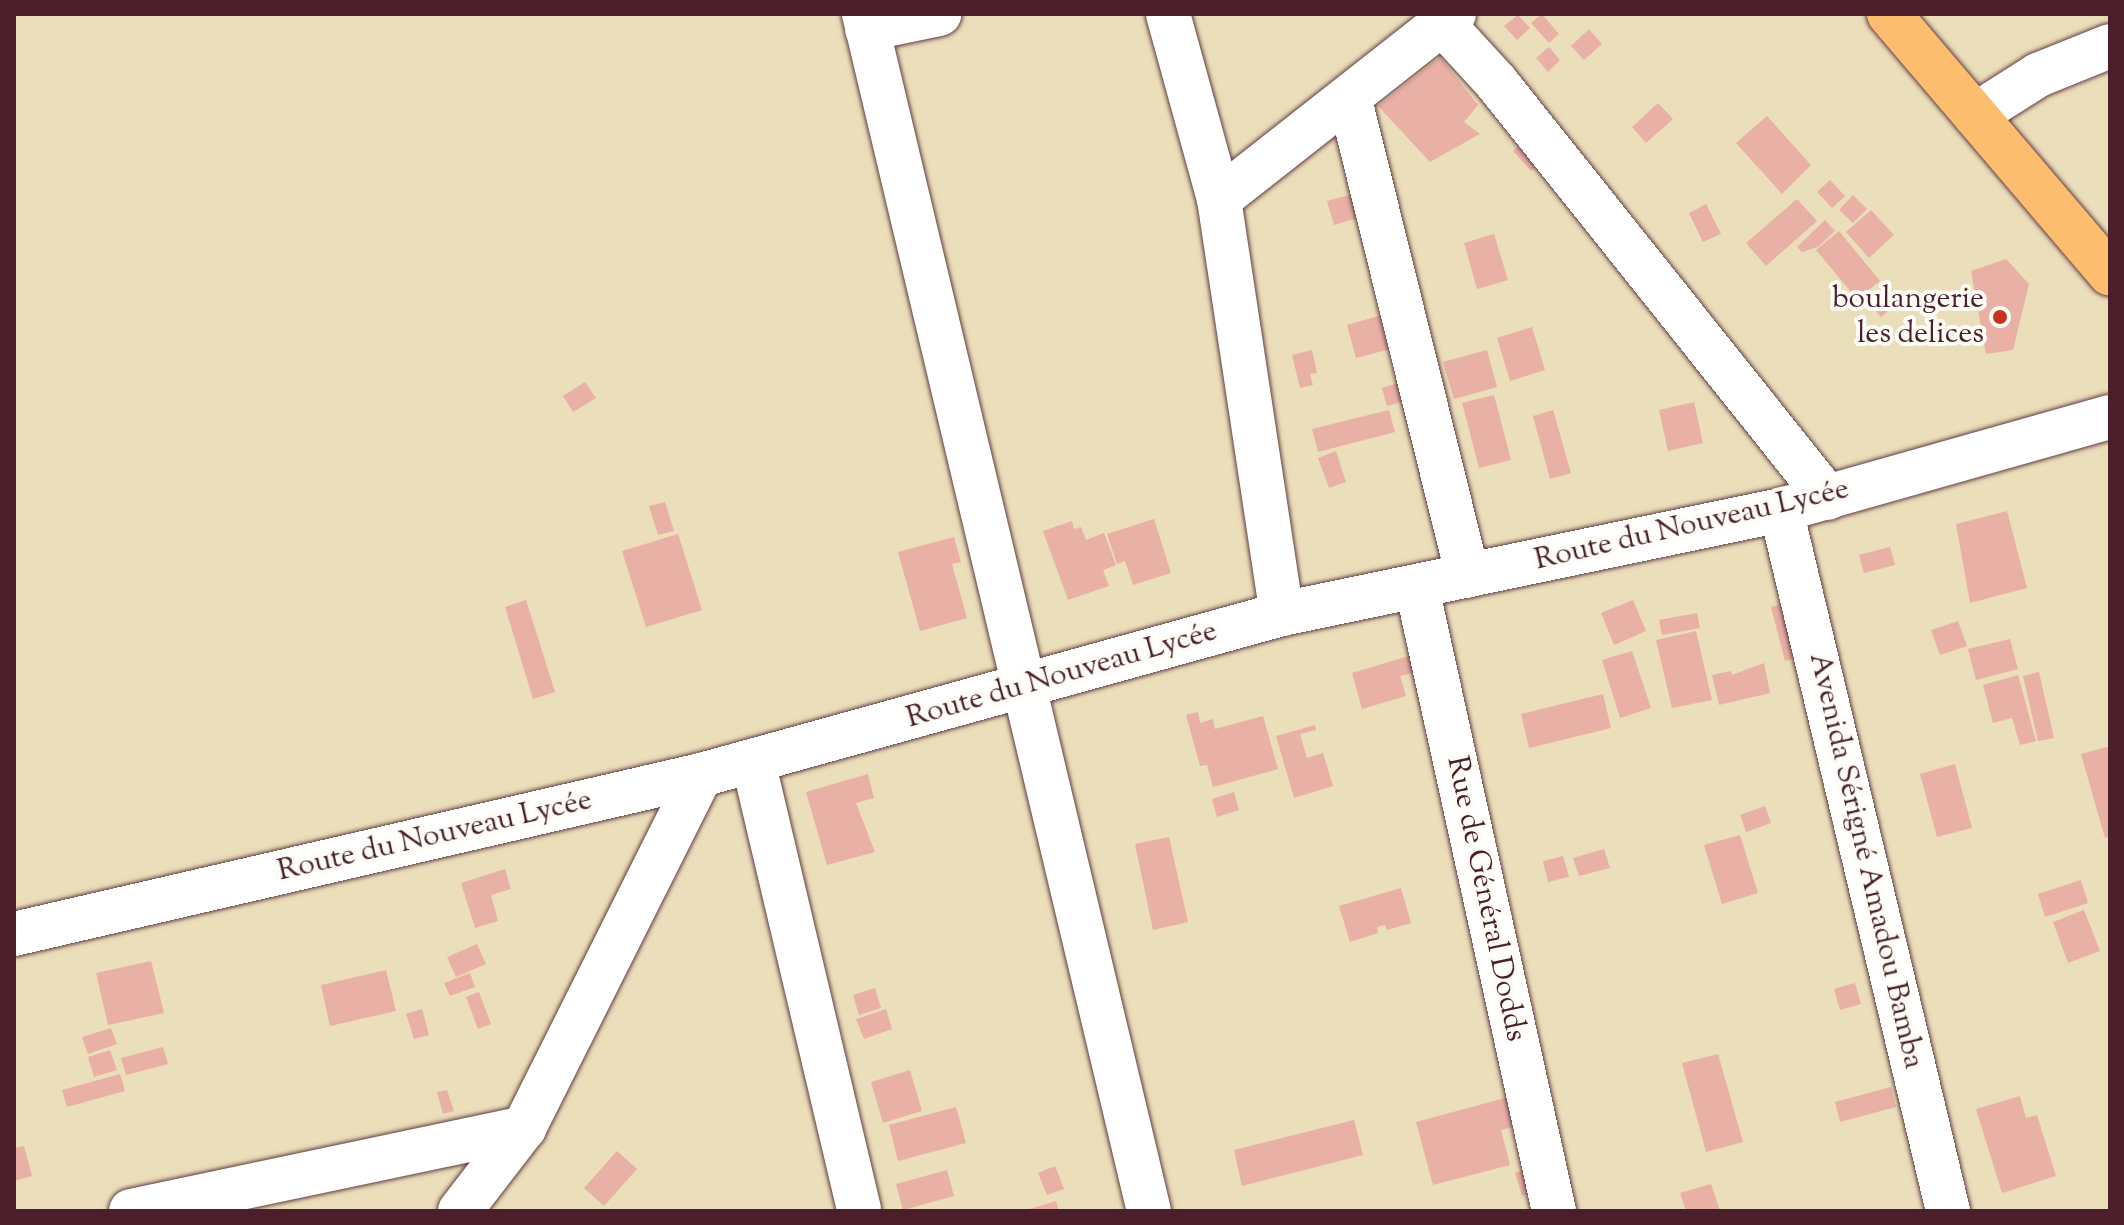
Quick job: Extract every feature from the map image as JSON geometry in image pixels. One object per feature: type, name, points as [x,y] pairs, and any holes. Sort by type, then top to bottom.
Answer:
[{"type":"main road","points":[[1889,14],[2110,274]]},
{"type":"street","points":[[939,14],[865,22],[1021,688],[1149,1211]]},
{"type":"street","points":[[1168,14],[1219,199],[1282,614]]},
{"type":"street","points":[[1219,199],[1350,100],[1448,19],[1828,498]]},
{"type":"street","points":[[1975,115],[2038,75],[2110,46]]},
{"type":"street","points":[[1350,100],[1468,576]]},
{"type":"street","name":"Route du Nouveau Lycée","points":[[14,934],[701,775],[1282,614],[1781,510],[2110,417]]},
{"type":"street","name":"Avenida Sérigné Amadou Bamba","points":[[1781,510],[1948,1211]]},
{"type":"street","name":"Rue de Général Dodds","points":[[1417,588],[1554,1211]]},
{"type":"street","points":[[753,761],[859,1211]]},
{"type":"street","points":[[477,1203],[524,1128],[701,775]]},
{"type":"street","points":[[131,1211],[524,1128]]},
{"type":"building","points":[[1542,14],[1559,34],[1549,43],[1531,23]]},
{"type":"building","points":[[1518,15],[1530,28],[1517,40],[1504,26]]},
{"type":"building","points":[[1589,29],[1602,44],[1584,60],[1571,46]]},
{"type":"building","points":[[1549,47],[1560,60],[1548,72],[1536,58]]},
{"type":"building","points":[[1440,57],[1478,105],[1464,122],[1480,134],[1430,162],[1378,106]]},
{"type":"building","points":[[1658,103],[1673,119],[1646,143],[1632,127]]},
{"type":"building","points":[[1767,116],[1811,165],[1782,194],[1736,143]]},
{"type":"building","points":[[1527,138],[1545,158],[1531,171],[1513,151]]},
{"type":"building","points":[[1830,180],[1845,196],[1832,208],[1817,192]]},
{"type":"building","points":[[1361,192],[1368,215],[1334,225],[1327,201]]},
{"type":"building","points":[[1853,195],[1867,209],[1853,223],[1839,210]]},
{"type":"building","points":[[1797,199],[1817,221],[1766,266],[1746,243]]},
{"type":"building","points":[[1706,204],[1721,234],[1703,242],[1689,213]]},
{"type":"building","points":[[1871,210],[1894,235],[1869,258],[1846,232]]},
{"type":"building","points":[[1825,220],[1835,231],[1818,247],[1802,252],[1797,247]]},
{"type":"building","points":[[1839,231],[1880,281],[1857,299],[1816,250]]},
{"type":"building","points":[[1494,234],[1508,280],[1477,289],[1464,243]]},
{"type":"building","name":"boulangerie les delices","points":[[2006,259],[2029,284],[2013,350],[1986,354],[1971,271]]},
{"type":"building","points":[[1883,287],[1897,303],[1881,317],[1868,302]]},
{"type":"building","points":[[1385,314],[1394,348],[1356,358],[1347,325]]},
{"type":"building","points":[[1532,327],[1545,370],[1510,381],[1497,338]]},
{"type":"building","points":[[1312,350],[1317,373],[1310,374],[1313,385],[1300,388],[1292,355]]},
{"type":"building","points":[[1487,350],[1497,387],[1454,399],[1443,362]]},
{"type":"building","points":[[585,382],[596,398],[573,412],[563,396]]},
{"type":"building","points":[[1402,382],[1408,400],[1387,406],[1382,388]]},
{"type":"building","points":[[1494,395],[1511,460],[1479,468],[1462,403]]},
{"type":"building","points":[[1694,402],[1703,443],[1668,451],[1659,410]]},
{"type":"building","points":[[1389,410],[1395,432],[1318,452],[1312,429]]},
{"type":"building","points":[[1553,410],[1571,473],[1550,479],[1533,416]]},
{"type":"building","points":[[1336,451],[1346,482],[1329,488],[1318,458]]},
{"type":"building","points":[[665,502],[674,531],[658,535],[649,506]]},
{"type":"building","points":[[2007,511],[2027,588],[1970,603],[1956,524]]},
{"type":"building","points":[[1154,519],[1171,573],[1133,585],[1125,561],[1117,564],[1107,534]]},
{"type":"building","points":[[1072,521],[1074,529],[1081,527],[1086,540],[1104,533],[1116,565],[1103,570],[1109,586],[1068,600],[1043,531]]},
{"type":"building","points":[[678,534],[702,610],[646,627],[622,551]]},
{"type":"building","points":[[954,537],[961,562],[952,564],[967,618],[920,631],[898,552]]},
{"type":"building","points":[[1890,547],[1895,565],[1864,573],[1859,555]]},
{"type":"building","points":[[526,600],[555,692],[533,699],[505,607]]},
{"type":"building","points":[[1633,600],[1646,631],[1614,645],[1601,613]]},
{"type":"building","points":[[1795,601],[1809,655],[1785,661],[1771,607]]},
{"type":"building","points":[[1697,613],[1700,628],[1662,635],[1659,620]]},
{"type":"building","points":[[1958,621],[1967,646],[1940,655],[1931,630]]},
{"type":"building","points":[[1696,631],[1712,700],[1672,708],[1656,640]]},
{"type":"building","points":[[2010,639],[2018,669],[1976,680],[1968,649]]},
{"type":"building","points":[[1632,651],[1651,708],[1620,718],[1602,660]]},
{"type":"building","points":[[1422,652],[1426,669],[1400,676],[1406,696],[1362,709],[1352,673]]},
{"type":"building","points":[[1764,663],[1770,693],[1719,705],[1712,675],[1731,671],[1732,675]]},
{"type":"building","points":[[2039,672],[2054,738],[2038,741],[2023,676]]},
{"type":"building","points":[[2018,675],[2036,741],[2020,745],[2012,718],[1993,723],[1983,685]]},
{"type":"building","points":[[1603,694],[1611,728],[1529,748],[1521,714]]},
{"type":"building","points":[[1198,712],[1200,723],[1213,719],[1215,729],[1263,716],[1278,769],[1213,787],[1207,765],[1200,766],[1186,715]]},
{"type":"building","points":[[1315,725],[1316,730],[1300,734],[1307,758],[1323,753],[1333,786],[1294,798],[1276,736]]},
{"type":"building","points":[[2110,746],[2110,837],[2105,838],[2081,754]]},
{"type":"building","points":[[1955,764],[1972,828],[1937,837],[1920,774]]},
{"type":"building","points":[[868,774],[874,798],[856,803],[875,852],[827,865],[806,792]]},
{"type":"building","points":[[1234,792],[1239,810],[1217,817],[1212,799]]},
{"type":"building","points":[[1765,806],[1771,823],[1746,832],[1740,815]]},
{"type":"building","points":[[1740,835],[1758,893],[1722,904],[1704,845]]},
{"type":"building","points":[[1169,837],[1188,922],[1153,930],[1135,844]]},
{"type":"building","points":[[1604,849],[1610,868],[1579,876],[1573,858]]},
{"type":"building","points":[[1563,856],[1569,877],[1548,882],[1543,861]]},
{"type":"building","points":[[505,869],[511,889],[491,895],[498,921],[475,928],[461,883]]},
{"type":"building","points":[[2081,880],[2088,903],[2045,917],[2038,894]]},
{"type":"building","points":[[1401,888],[1411,923],[1387,930],[1385,925],[1377,927],[1378,933],[1350,942],[1339,906]]},
{"type":"building","points":[[2084,910],[2100,951],[2068,963],[2053,922]]},
{"type":"building","points":[[477,944],[486,964],[456,977],[447,957]]},
{"type":"building","points":[[151,961],[164,1013],[108,1025],[96,973]]},
{"type":"building","points":[[386,970],[396,1011],[330,1026],[321,985]]},
{"type":"building","points":[[470,973],[475,987],[450,996],[444,983]]},
{"type":"building","points":[[1855,983],[1861,1004],[1840,1010],[1834,989]]},
{"type":"building","points":[[875,988],[881,1008],[859,1015],[853,995]]},
{"type":"building","points":[[479,992],[491,1024],[478,1029],[466,997]]},
{"type":"building","points":[[422,1009],[429,1035],[414,1039],[406,1014]]},
{"type":"building","points":[[886,1009],[892,1029],[864,1039],[856,1019]]},
{"type":"building","points":[[111,1028],[117,1044],[88,1054],[82,1037]]},
{"type":"building","points":[[163,1047],[168,1064],[126,1075],[121,1058]]},
{"type":"building","points":[[110,1050],[117,1070],[94,1077],[88,1057]]},
{"type":"building","points":[[1718,1054],[1743,1142],[1706,1152],[1682,1063]]},
{"type":"building","points":[[910,1070],[922,1111],[883,1123],[871,1082]]},
{"type":"building","points":[[120,1074],[125,1091],[67,1107],[62,1090]]},
{"type":"building","points":[[1891,1087],[1896,1107],[1840,1122],[1835,1102]]},
{"type":"building","points":[[447,1090],[454,1111],[443,1114],[437,1092]]},
{"type":"building","points":[[1516,1095],[1524,1124],[1501,1130],[1510,1165],[1433,1185],[1416,1122]]},
{"type":"building","points":[[2020,1096],[2026,1118],[2037,1115],[2056,1176],[2002,1193],[1976,1109]]},
{"type":"building","points":[[956,1107],[966,1143],[898,1161],[889,1125]]},
{"type":"building","points":[[1354,1120],[1363,1155],[1242,1186],[1234,1150]]},
{"type":"building","points":[[24,1146],[32,1176],[14,1181],[14,1148]]},
{"type":"building","points":[[617,1151],[637,1169],[604,1206],[584,1188]]},
{"type":"building","points":[[1055,1166],[1064,1189],[1047,1195],[1038,1173]]},
{"type":"building","points":[[1533,1167],[1540,1190],[1522,1196],[1515,1173]]},
{"type":"building","points":[[947,1170],[954,1196],[903,1210],[896,1184]]},
{"type":"building","points":[[1711,1184],[1720,1211],[1686,1211],[1680,1193]]},
{"type":"building","points":[[1056,1201],[1059,1211],[1026,1211],[1026,1210]]},
{"type":"place","name":"boulangerie les delices","points":[[2000,317]]}]
